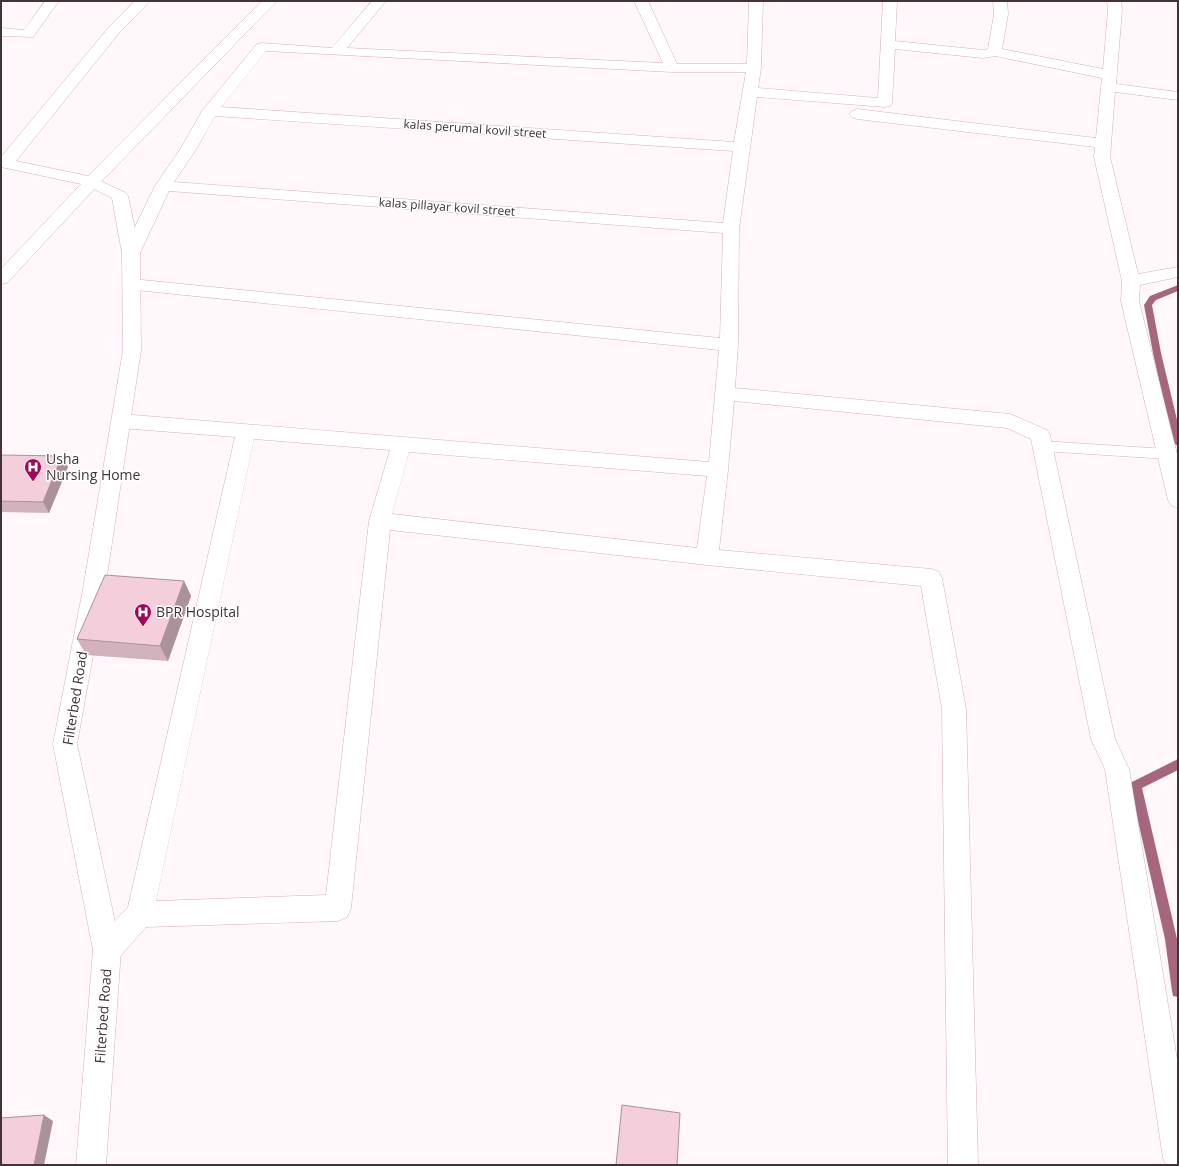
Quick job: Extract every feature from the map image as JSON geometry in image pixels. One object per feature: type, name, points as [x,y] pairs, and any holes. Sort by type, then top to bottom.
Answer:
[{"type":"street","points":[[1,32],[28,34],[52,1]]},
{"type":"street","points":[[92,182],[3,163],[114,30],[143,1]]},
{"type":"street","points":[[1,279],[92,182],[270,1]]},
{"type":"street","points":[[336,52],[379,1]]},
{"type":"street","points":[[641,1],[672,68]]},
{"type":"street","points":[[707,557],[718,470],[729,345],[731,229],[741,147],[754,68],[756,1]]},
{"type":"street","points":[[750,92],[885,103],[890,1]]},
{"type":"street","points":[[995,52],[1001,14],[1000,1]]},
{"type":"street","points":[[1114,1],[1115,10],[1102,157],[1130,280],[1130,301],[1178,500]]},
{"type":"street","points":[[888,44],[983,54],[995,52],[1109,81],[1178,96]]},
{"type":"street","points":[[131,254],[163,186],[189,148],[210,111],[262,47],[336,52],[672,68],[754,68]]},
{"type":"street","name":"kalas perumal kovil street","points":[[210,111],[741,147]]},
{"type":"street","points":[[857,114],[1103,143]]},
{"type":"street","name":"Filterbed Road","points":[[91,1165],[108,950],[65,744],[94,589],[132,350],[131,254],[120,196],[92,182]]},
{"type":"street","name":"kalas pillayar kovil street","points":[[163,186],[731,229]]},
{"type":"street","points":[[1130,280],[1178,272]]},
{"type":"street","points":[[132,285],[729,345]]},
{"type":"street","points":[[725,394],[1010,421],[1040,435],[1103,739],[1117,769],[1178,1158]]},
{"type":"street","points":[[121,421],[401,446],[718,470]]},
{"type":"street","points":[[108,950],[140,914],[246,432]]},
{"type":"street","points":[[140,914],[338,908],[380,521],[401,446]]},
{"type":"street","points":[[380,521],[707,557],[931,578],[954,709],[963,1165]]},
{"type":"lane","points":[[1042,446],[1167,454]]},
{"type":"building","points":[[1,455],[62,456],[43,502],[1,501]]},
{"type":"building","points":[[105,575],[184,581],[160,646],[77,639]]},
{"type":"building","points":[[622,1105],[680,1113],[677,1165],[616,1165]]},
{"type":"building","points":[[44,1115],[34,1165],[1,1165],[1,1118]]},
{"type":"waterway","points":[[1178,288],[1153,298],[1148,305],[1157,353],[1178,443]]},
{"type":"waterway","points":[[1178,764],[1136,786],[1171,939],[1178,991]]},
{"type":"place","name":"Usha Nursing Home","points":[[33,482]]},
{"type":"place","name":"BPR Hospital","points":[[143,627]]}]
